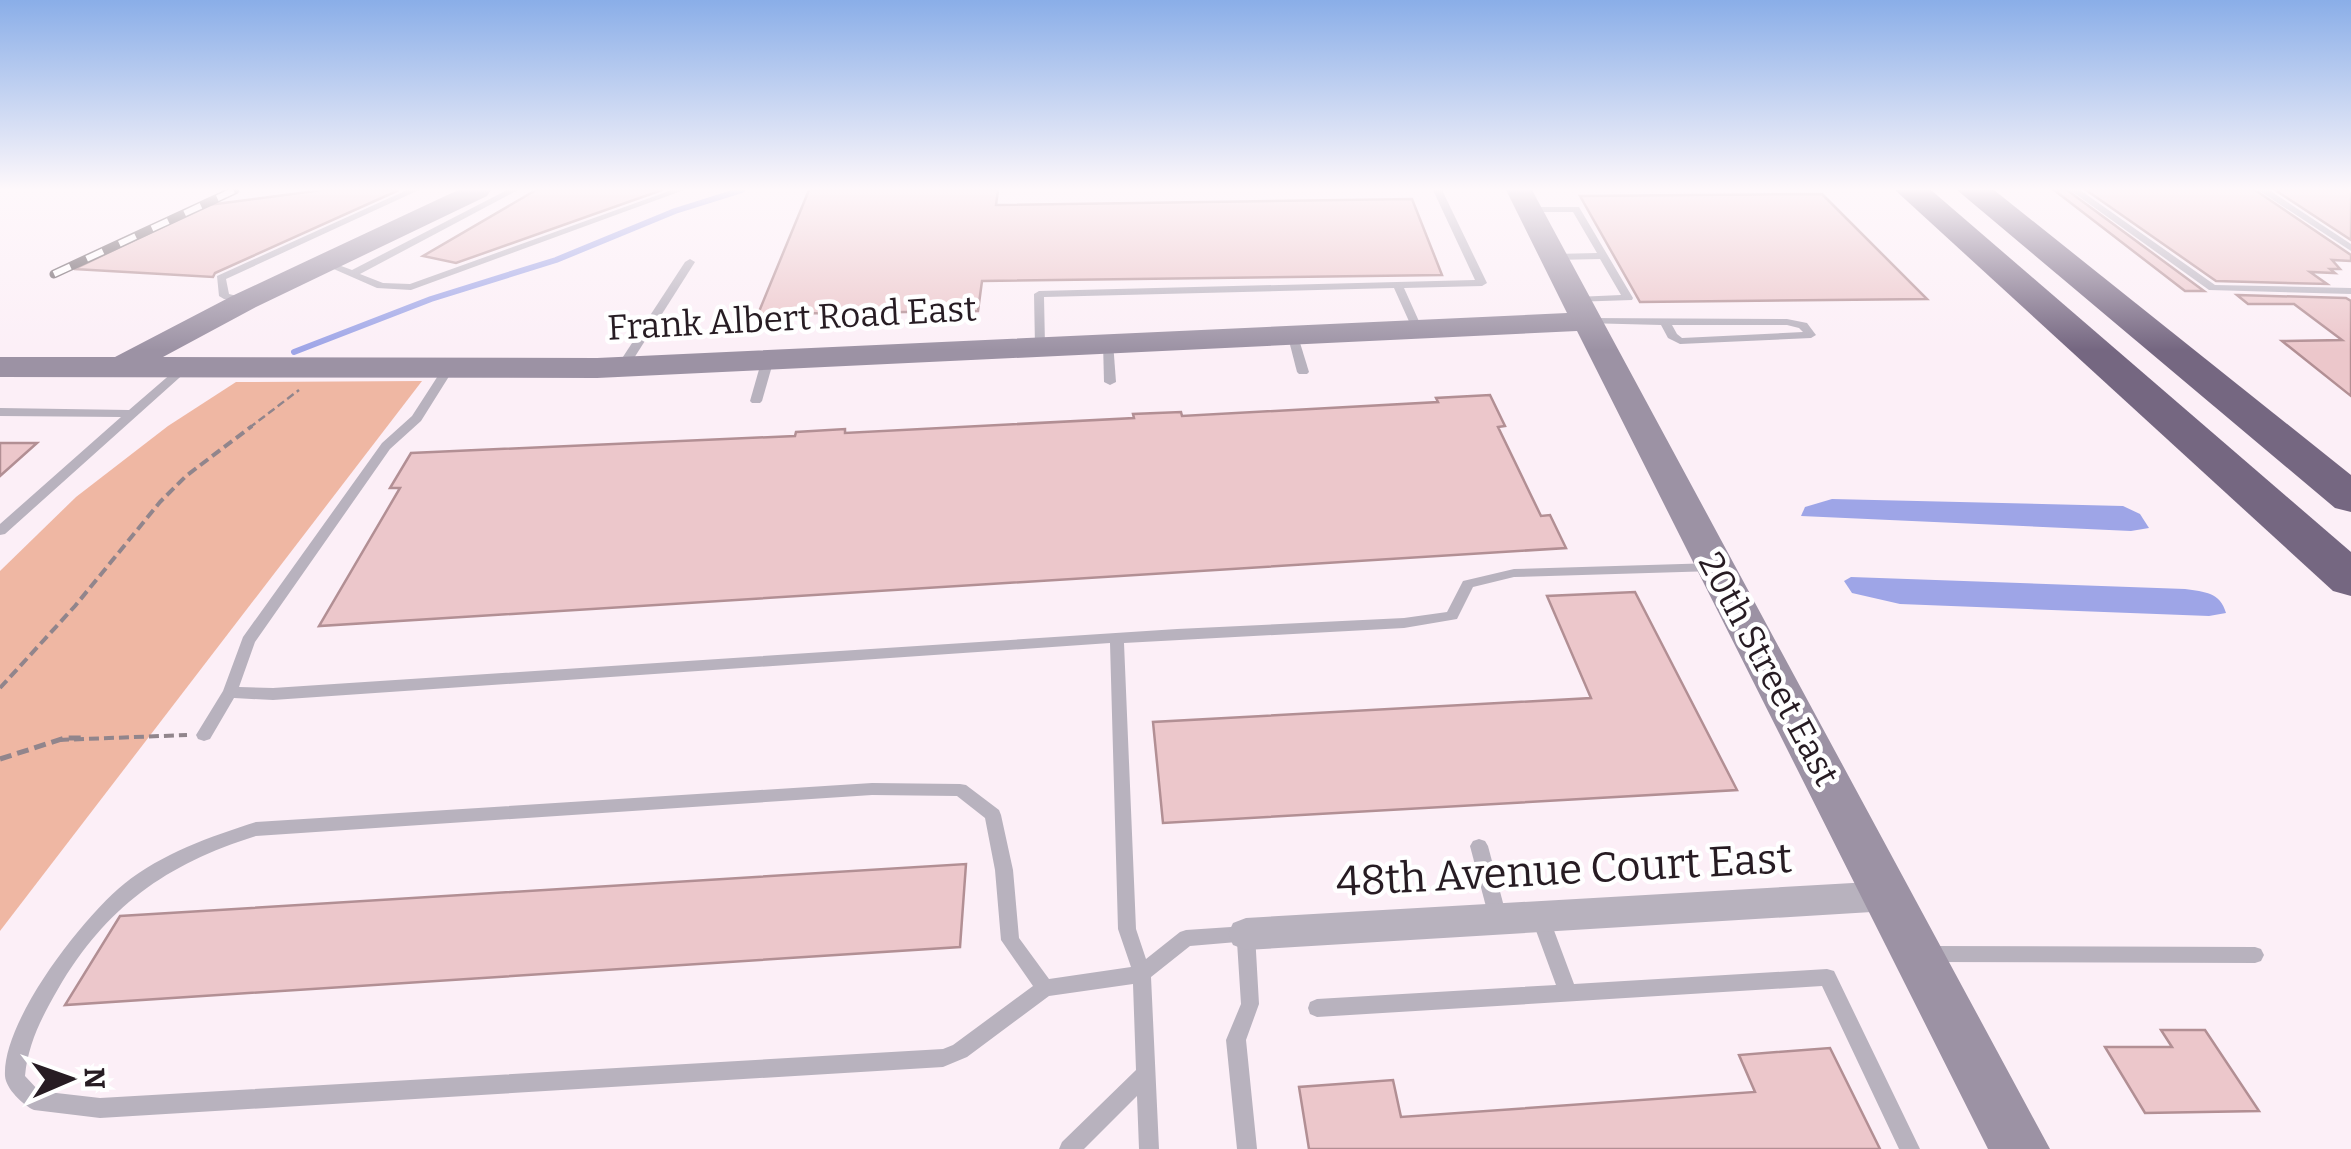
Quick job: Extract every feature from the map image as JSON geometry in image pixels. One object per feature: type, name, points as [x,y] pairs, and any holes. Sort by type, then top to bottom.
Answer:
[{"type":"highway","points":[[1973,244],[2351,579]]},
{"type":"highway","points":[[2040,244],[2351,498]]},
{"type":"highway","points":[[2067,244],[2351,461]]},
{"type":"street","points":[[120,368],[245,300],[365,244]]},
{"type":"street","name":"20th Street East","points":[[1547,244],[1918,954],[2029,1148]]},
{"type":"street","name":"Frank Albert Road East","points":[[0,368],[447,370],[623,366],[1417,328],[1582,310]]},
{"type":"street","name":"48th Avenue Court East","points":[[1246,934],[1888,896]]},
{"type":"lane","points":[[245,300],[224,296],[221,278],[296,244]]},
{"type":"lane","points":[[356,272],[411,244]]},
{"type":"lane","points":[[324,263],[356,272],[381,286],[411,287],[531,244]]},
{"type":"lane","points":[[1040,346],[1039,294],[1482,283],[1463,244]]},
{"type":"lane","points":[[1582,310],[1628,298],[1596,244]]},
{"type":"lane","points":[[2151,244],[2213,288],[2351,291]]},
{"type":"lane","points":[[1554,257],[1603,256]]},
{"type":"lane","points":[[623,366],[690,262]]},
{"type":"lane","points":[[1398,285],[1417,328]]},
{"type":"lane","points":[[1582,310],[1666,322],[1787,322],[1803,325],[1811,335],[1680,341],[1672,336],[1666,322]]},
{"type":"lane","points":[[1292,333],[1302,372]]},
{"type":"lane","points":[[1108,342],[1110,382]]},
{"type":"lane","points":[[756,400],[768,360]]},
{"type":"lane","points":[[0,531],[184,368]]},
{"type":"lane","points":[[204,735],[230,692],[248,642],[386,446],[418,418],[447,370]]},
{"type":"lane","points":[[0,412],[132,414]]},
{"type":"lane","points":[[230,692],[273,694],[1116,638],[1404,623],[1452,616],[1468,584],[1514,573],[1716,566]]},
{"type":"lane","points":[[1116,638],[1127,928],[1142,974],[1149,1149]]},
{"type":"lane","points":[[1044,988],[1010,940],[1004,870],[993,815],[960,790],[872,788],[256,830],[206,842],[160,866],[88,928],[17,1046],[15,1080],[34,1100],[100,1108],[943,1058],[960,1051],[1044,988],[1142,974],[1186,938],[1246,934],[1250,1004],[1236,1040],[1246,1149]]},
{"type":"lane","points":[[1479,846],[1498,920]]},
{"type":"lane","points":[[1540,917],[1568,993]]},
{"type":"lane","points":[[1918,954],[2255,955]]},
{"type":"lane","points":[[1317,1008],[1827,977],[1910,1149]]},
{"type":"lane","points":[[1069,1149],[1146,1074]]},
{"type":"path","points":[[0,688],[173,489],[281,407],[320,369]]},
{"type":"path","points":[[0,760],[65,738],[204,735]]},
{"type":"shaded area","points":[[422,381],[0,931],[0,571],[76,497],[168,426],[236,382]]},
{"type":"water","points":[[1832,499],[2123,506],[2140,514],[2149,528],[2131,531],[1801,516],[1805,507]]},
{"type":"water","points":[[1851,577],[2185,589],[2216,597],[2226,613],[2209,616],[1900,604],[1852,593],[1844,581]]},
{"type":"building","points":[[127,244],[280,244],[213,277],[74,269]]},
{"type":"building","points":[[444,244],[511,244],[456,263],[423,256]]},
{"type":"building","points":[[787,244],[1430,244],[1442,275],[982,281],[978,311],[758,314]]},
{"type":"building","points":[[1607,244],[1872,244],[1927,299],[1640,302]]},
{"type":"building","points":[[2124,244],[2140,244],[2204,291],[2185,291]]},
{"type":"building","points":[[2163,244],[2334,244],[2351,255],[2351,261],[2332,260],[2340,269],[2330,269],[2335,273],[2310,272],[2327,284],[2216,281]]},
{"type":"building","points":[[2237,295],[2351,301],[2351,396],[2282,341],[2342,340],[2294,304],[2248,304]]},
{"type":"building","points":[[1490,395],[1505,426],[1498,427],[1541,516],[1550,515],[1566,548],[319,626],[400,488],[390,488],[411,453],[1134,418],[1133,414],[1181,412],[1182,416],[1438,402],[1436,398]]},
{"type":"building","points":[[0,443],[37,443],[0,476]]},
{"type":"building","points":[[1635,592],[1737,790],[1163,823],[1153,722],[1591,698],[1547,596]]},
{"type":"building","points":[[966,864],[960,947],[65,1005],[120,916]]},
{"type":"building","points":[[2161,1030],[2205,1030],[2259,1111],[2145,1113],[2105,1047],[2172,1047]]},
{"type":"building","points":[[1830,1048],[1880,1149],[1309,1149],[1299,1087],[1393,1080],[1401,1117],[1755,1092],[1739,1055]]},
{"type":"waterway","points":[[294,352],[431,299],[596,244]]},
{"type":"railway","points":[[54,274],[119,244]]}]
